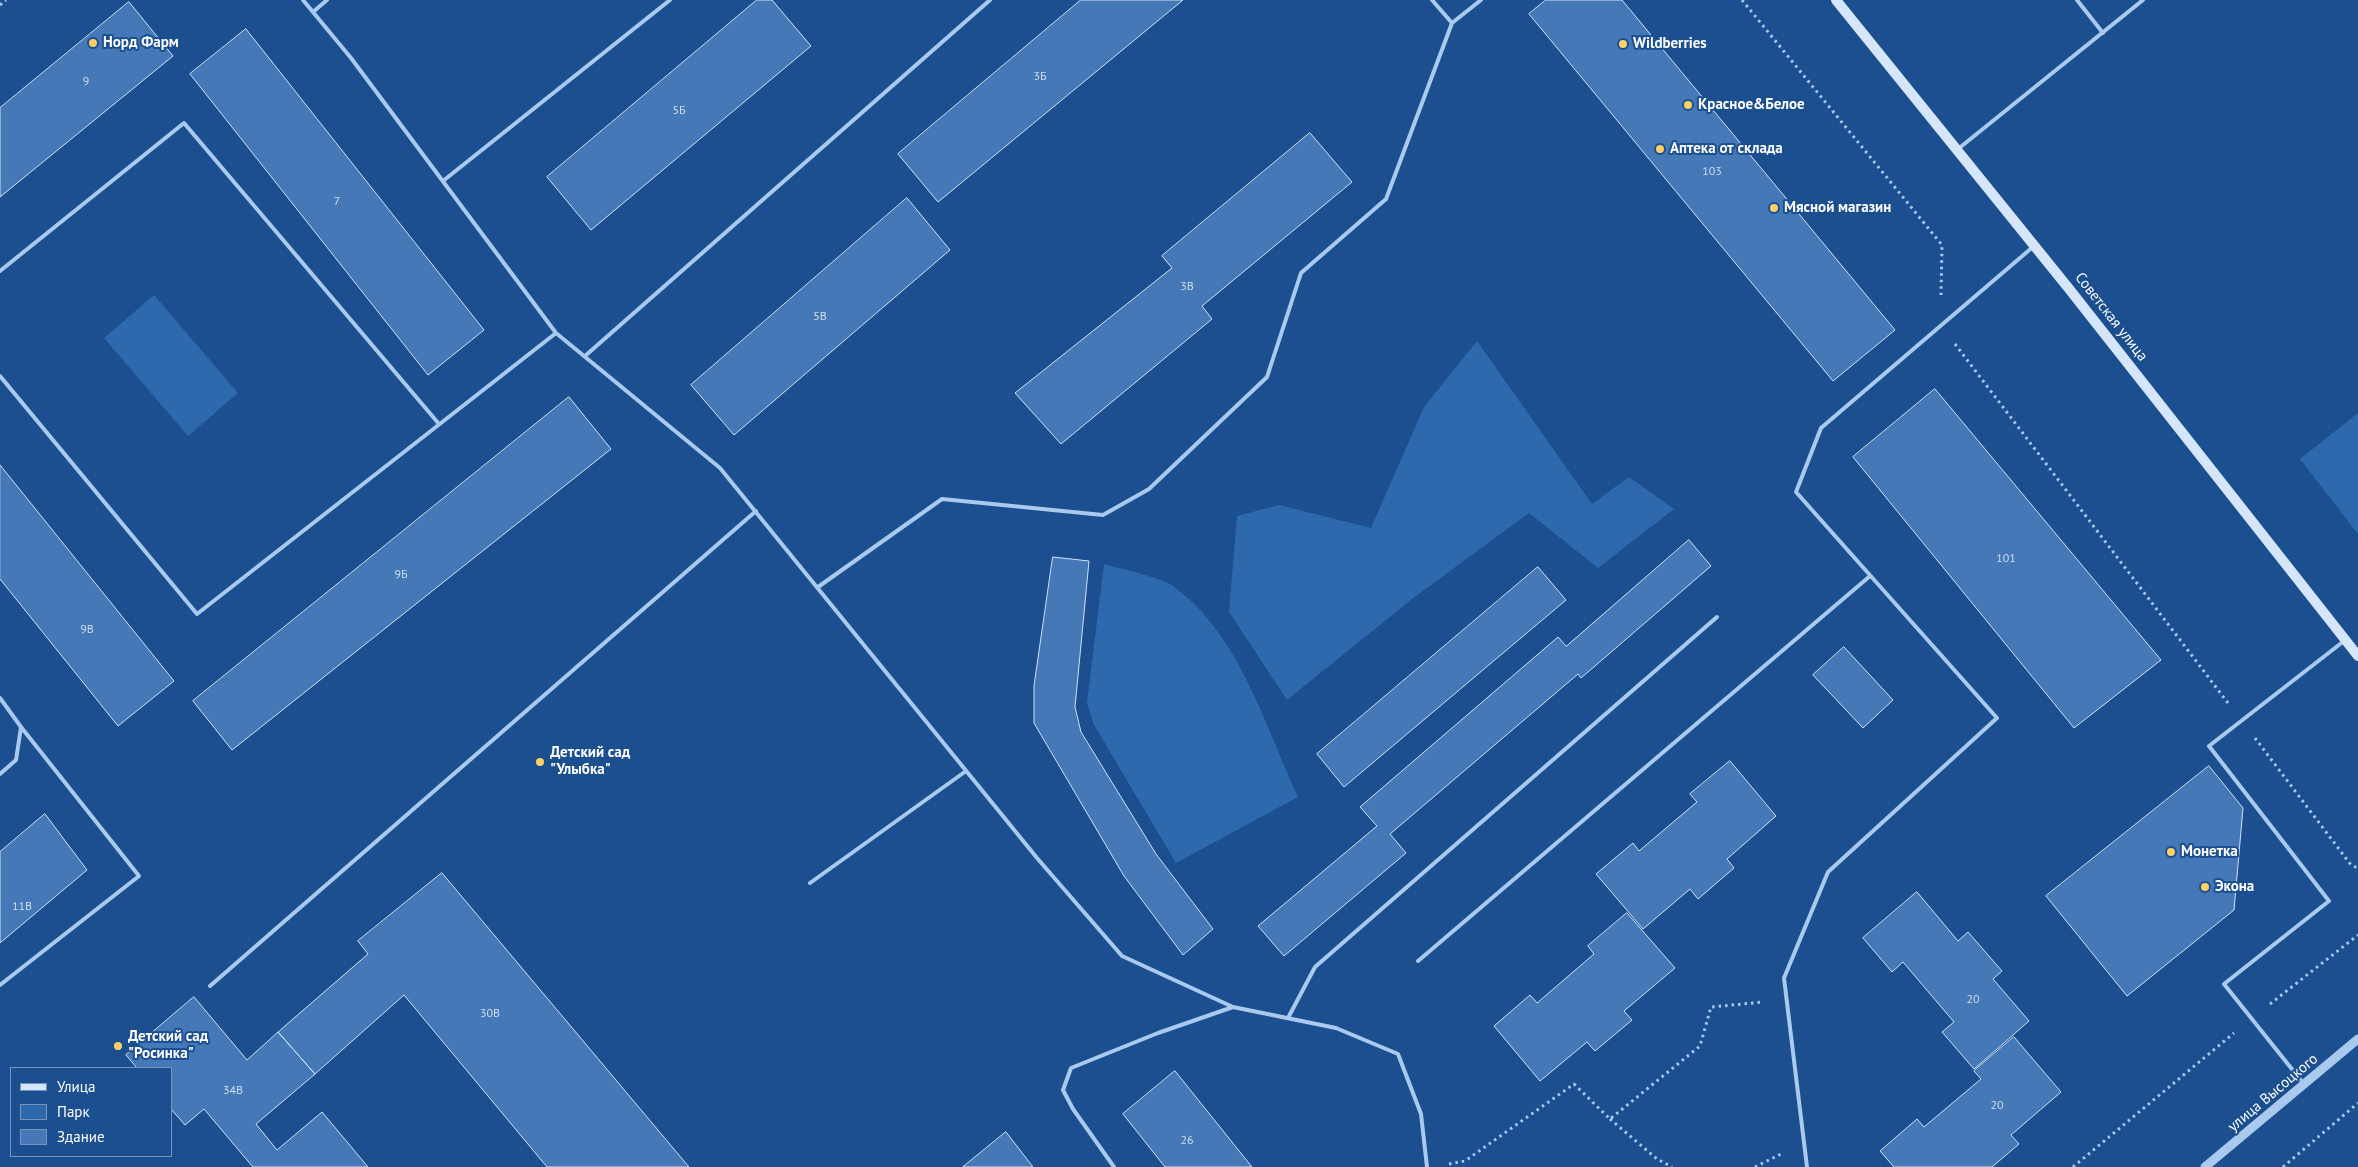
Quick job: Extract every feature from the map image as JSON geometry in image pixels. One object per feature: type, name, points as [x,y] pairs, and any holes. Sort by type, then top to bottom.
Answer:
[{"type":"main road","name":"Советская улица","points":[[1836,0],[2035,246],[2358,656]]},
{"type":"street","name":"улица Высоцкого","points":[[2205,1167],[2358,1039]]},
{"type":"lane","points":[[303,0],[351,58],[556,332],[720,468],[966,771],[1122,956],[1233,1007],[1336,1028],[1398,1054],[1421,1114],[1427,1167]]},
{"type":"lane","points":[[313,12],[327,0]]},
{"type":"lane","points":[[443,181],[670,0]]},
{"type":"lane","points":[[585,356],[990,0]]},
{"type":"lane","points":[[1432,0],[1452,23]]},
{"type":"lane","points":[[818,588],[942,499],[1103,515],[1149,489],[1267,377],[1301,273],[1386,199],[1452,23],[1482,0]]},
{"type":"lane","points":[[2077,0],[2103,33]]},
{"type":"lane","points":[[1957,150],[2143,0]]},
{"type":"lane","points":[[0,271],[184,123],[439,424]]},
{"type":"lane","points":[[1807,1167],[1784,978],[1828,872],[1997,718],[1796,492],[1821,428],[2035,246]]},
{"type":"lane","points":[[0,376],[197,614],[556,332]]},
{"type":"lane","points":[[210,986],[756,511]]},
{"type":"lane","points":[[1418,961],[1870,576]]},
{"type":"lane","points":[[1288,1018],[1315,967],[1717,617]]},
{"type":"lane","points":[[2304,1085],[2224,984],[2330,901],[2209,746],[2345,640]]},
{"type":"lane","points":[[0,698],[139,876],[0,985]]},
{"type":"lane","points":[[0,774],[16,760],[21,727]]},
{"type":"lane","points":[[810,883],[966,771]]},
{"type":"lane","points":[[1114,1167],[1073,1109],[1063,1090],[1071,1068],[1158,1033],[1233,1007]]},
{"type":"path","points":[[0,5],[6,0]]},
{"type":"path","points":[[1742,0],[1942,245],[1942,325],[2351,865],[2358,868]]},
{"type":"path","points":[[2072,1167],[2252,1019],[2358,935]]},
{"type":"path","points":[[1610,1119],[1700,1046],[1710,1007],[1786,1000]]},
{"type":"path","points":[[1442,1166],[1465,1161],[1574,1084],[1610,1119],[1657,1159],[1672,1167]]},
{"type":"path","points":[[2283,1167],[2358,1103]]},
{"type":"path","points":[[1755,1167],[1804,1143]]},
{"type":"green space","points":[[154,295],[238,393],[188,436],[104,338]]},
{"type":"green space","points":[[1477,341],[1592,504],[1629,477],[1674,509],[1598,568],[1529,513],[1412,599],[1287,700],[1229,612],[1237,516],[1279,505],[1371,528],[1424,407]]},
{"type":"green space","points":[[2358,413],[2358,534],[2300,459]]},
{"type":"green space","points":[[1104,564],[1150,576],[1167,583],[1196,605],[1233,655],[1248,683],[1298,797],[1176,863],[1094,725],[1087,703]]},
{"type":"building","points":[[757,0],[772,0],[811,46],[591,230],[547,177]]},
{"type":"building","points":[[1081,0],[1183,0],[938,202],[898,154]]},
{"type":"building","points":[[1546,0],[1622,0],[1895,330],[1833,381],[1529,14]]},
{"type":"building","points":[[129,2],[173,56],[0,197],[0,108]]},
{"type":"building","points":[[246,29],[484,330],[428,375],[190,74]]},
{"type":"building","points":[[1310,133],[1352,182],[1202,306],[1212,319],[1061,444],[1015,393],[1172,268],[1162,256]]},
{"type":"building","points":[[907,198],[950,250],[734,435],[691,385]]},
{"type":"building","points":[[1935,389],[2161,660],[2074,728],[1853,457]]},
{"type":"building","points":[[569,397],[611,449],[232,750],[193,701]]},
{"type":"building","points":[[0,465],[174,681],[118,726],[0,579]]},
{"type":"building","points":[[1689,540],[1711,566],[1581,678],[1578,674],[1390,834],[1406,853],[1284,956],[1258,926],[1377,826],[1360,807],[1558,637],[1566,646]]},
{"type":"building","points":[[1053,557],[1089,561],[1075,707],[1081,732],[1156,854],[1213,929],[1183,955],[1124,876],[1034,723],[1034,686]]},
{"type":"building","points":[[1538,567],[1566,600],[1344,787],[1317,754]]},
{"type":"building","points":[[1844,647],[1893,700],[1863,728],[1813,675]]},
{"type":"building","points":[[1730,761],[1776,816],[1727,859],[1734,868],[1698,899],[1690,889],[1643,929],[1596,874],[1633,843],[1639,851],[1697,802],[1690,794]]},
{"type":"building","name":"Монетка","points":[[2209,766],[2243,808],[2234,910],[2127,996],[2046,896]]},
{"type":"building","points":[[45,814],[87,870],[0,943],[0,852]]},
{"type":"building","points":[[442,873],[689,1167],[547,1167],[404,995],[315,1074],[278,1032],[368,954],[358,941]]},
{"type":"building","points":[[1917,892],[1958,941],[1968,932],[2002,971],[1993,979],[2029,1021],[1974,1069],[1942,1032],[1954,1022],[1903,962],[1892,972],[1863,938]]},
{"type":"building","points":[[1627,913],[1675,968],[1624,1011],[1632,1020],[1595,1051],[1587,1042],[1540,1081],[1494,1026],[1530,995],[1537,1003],[1594,954],[1588,946]]},
{"type":"building","points":[[194,997],[247,1060],[278,1032],[315,1074],[256,1124],[277,1150],[322,1112],[368,1167],[253,1167],[204,1109],[185,1125],[172,1110],[172,1067],[136,1067],[126,1055]]},
{"type":"building","points":[[2014,1037],[2061,1092],[2011,1135],[2019,1144],[1992,1167],[1894,1167],[1880,1151],[1917,1119],[1924,1127],[1981,1079],[1974,1071]]},
{"type":"building","points":[[1175,1071],[1252,1167],[1165,1167],[1123,1114]]},
{"type":"building","points":[[1006,1132],[1033,1167],[963,1167]]},
{"type":"place","name":"Норд Фарм","points":[[93,43]]},
{"type":"place","name":"Wildberries","points":[[1623,44]]},
{"type":"place","name":"Красное&Белое","points":[[1688,105]]},
{"type":"place","name":"Аптека от склада","points":[[1660,149]]},
{"type":"place","name":"Мясной магазин","points":[[1774,208]]},
{"type":"place","name":"Детский сад \"Улыбка\"","points":[[540,762]]},
{"type":"place","name":"Монетка","points":[[2171,852]]},
{"type":"place","name":"Экона","points":[[2205,887]]},
{"type":"place","name":"Детский сад \"Росинка\"","points":[[118,1046]]}]
